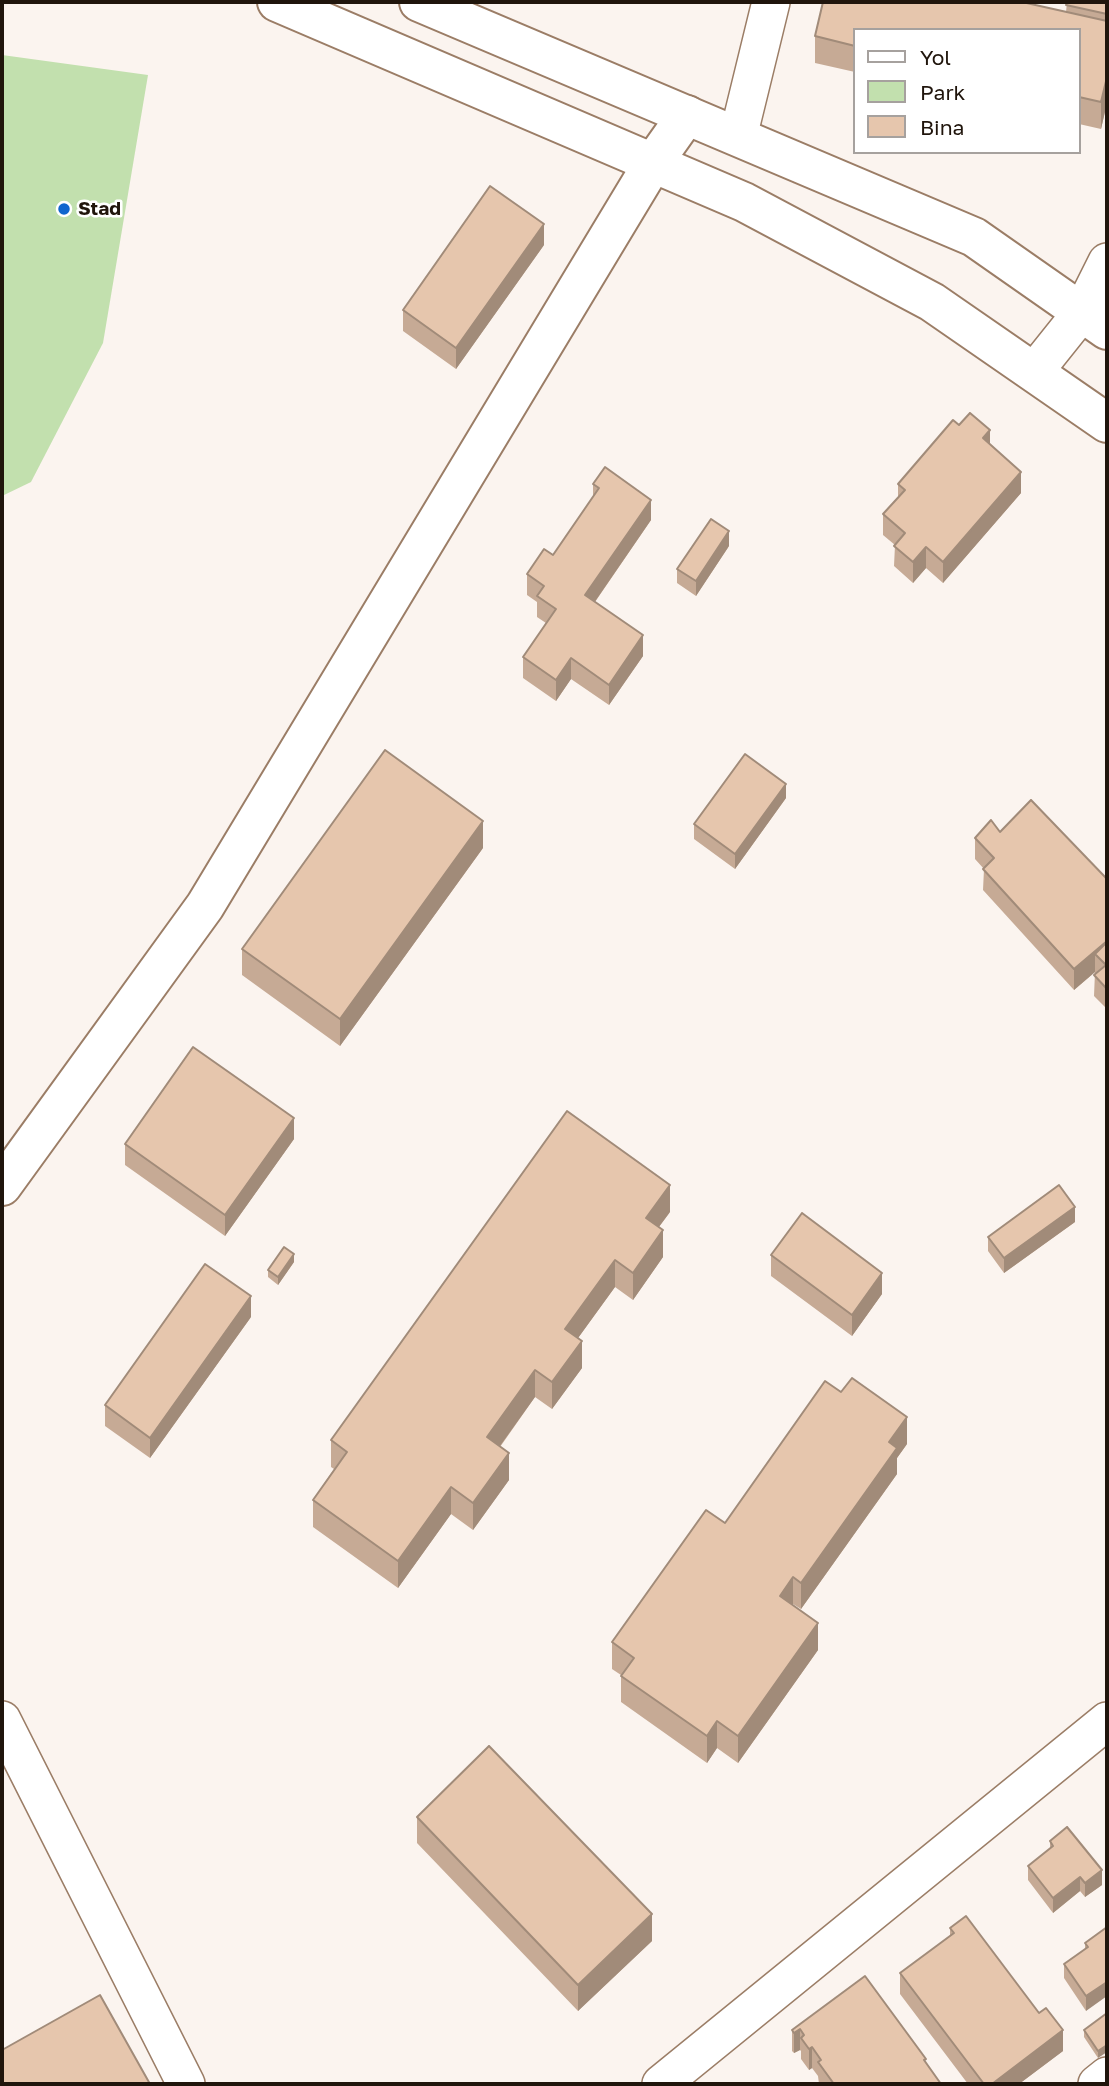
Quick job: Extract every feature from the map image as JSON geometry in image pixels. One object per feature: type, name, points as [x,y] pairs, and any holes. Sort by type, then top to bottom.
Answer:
[{"type":"street","points":[[277,2],[744,202],[932,302],[1106,420]]},
{"type":"street","points":[[419,2],[974,237],[1095,321]]},
{"type":"street","points":[[738,137],[771,2]]},
{"type":"street","points":[[2,1186],[205,906],[653,163],[687,116]]},
{"type":"street","points":[[1034,372],[1095,321],[1107,262]]},
{"type":"street","points":[[2,1720],[186,2084]]},
{"type":"street","points":[[661,2084],[1107,1721]]},
{"type":"street","points":[[1097,2084],[1107,2076]]},
{"type":"green space","name":"Stad","points":[[2,55],[148,75],[103,343],[31,482],[2,496]]},
{"type":"building","points":[[823,2],[1022,2],[1107,21],[1107,77],[1101,102],[1081,97],[1081,28],[853,28],[853,46],[815,36]]},
{"type":"building","points":[[1067,2],[1107,2],[1107,14],[1066,5]]},
{"type":"building","points":[[490,186],[544,224],[456,348],[403,310]]},
{"type":"building","points":[[970,413],[990,430],[983,438],[1021,472],[943,562],[926,547],[913,562],[894,546],[905,533],[883,514],[905,490],[898,484],[953,420],[959,425]]},
{"type":"building","points":[[605,467],[651,500],[585,595],[643,635],[609,685],[571,658],[556,680],[523,657],[556,609],[537,596],[544,586],[527,574],[544,549],[553,555],[599,488],[593,484]]},
{"type":"building","points":[[711,519],[729,531],[696,581],[677,569]]},
{"type":"building","points":[[385,750],[483,821],[340,1019],[242,949]]},
{"type":"building","points":[[745,754],[786,784],[735,854],[694,824]]},
{"type":"building","points":[[1031,800],[1107,879],[1107,941],[1074,969],[983,869],[994,858],[975,838],[991,820],[1000,832]]},
{"type":"building","points":[[1107,942],[1107,989],[1094,975],[1106,965],[1095,954]]},
{"type":"building","points":[[193,1047],[294,1118],[225,1215],[125,1144]]},
{"type":"building","points":[[567,1111],[670,1185],[646,1218],[663,1230],[633,1273],[615,1260],[565,1329],[582,1341],[552,1382],[535,1370],[487,1437],[509,1453],[473,1503],[451,1487],[398,1561],[313,1500],[347,1452],[331,1440]]},
{"type":"building","points":[[1059,1185],[1075,1207],[1004,1258],[988,1237]]},
{"type":"building","points":[[802,1213],[882,1273],[852,1315],[771,1255]]},
{"type":"building","points":[[284,1247],[294,1254],[278,1277],[268,1270]]},
{"type":"building","points":[[205,1264],[251,1296],[150,1438],[105,1405]]},
{"type":"building","points":[[852,1378],[907,1417],[889,1442],[897,1448],[801,1583],[793,1577],[780,1596],[818,1623],[738,1736],[717,1721],[707,1736],[621,1676],[634,1658],[612,1642],[706,1510],[725,1523],[825,1381],[841,1392]]},
{"type":"building","points":[[489,1746],[652,1914],[578,1985],[417,1817]]},
{"type":"building","points":[[1067,1827],[1102,1870],[1085,1883],[1080,1877],[1053,1898],[1028,1866],[1053,1846],[1050,1841]]},
{"type":"building","points":[[966,1916],[1039,2013],[1046,2008],[1063,2030],[992,2084],[984,2084],[900,1973],[954,1933],[950,1928]]},
{"type":"building","points":[[1107,1927],[1107,1982],[1086,1996],[1064,1964],[1088,1947],[1085,1943]]},
{"type":"building","points":[[865,1976],[926,2059],[924,2060],[941,2084],[834,2084],[818,2062],[821,2060],[812,2047],[809,2049],[801,2038],[804,2035],[800,2029],[794,2033],[792,2030]]},
{"type":"building","points":[[100,1995],[150,2084],[2,2084],[2,2050]]},
{"type":"building","points":[[1107,2013],[1107,2045],[1098,2051],[1084,2030]]},
{"type":"place","name":"Stad","points":[[64,209]]}]
